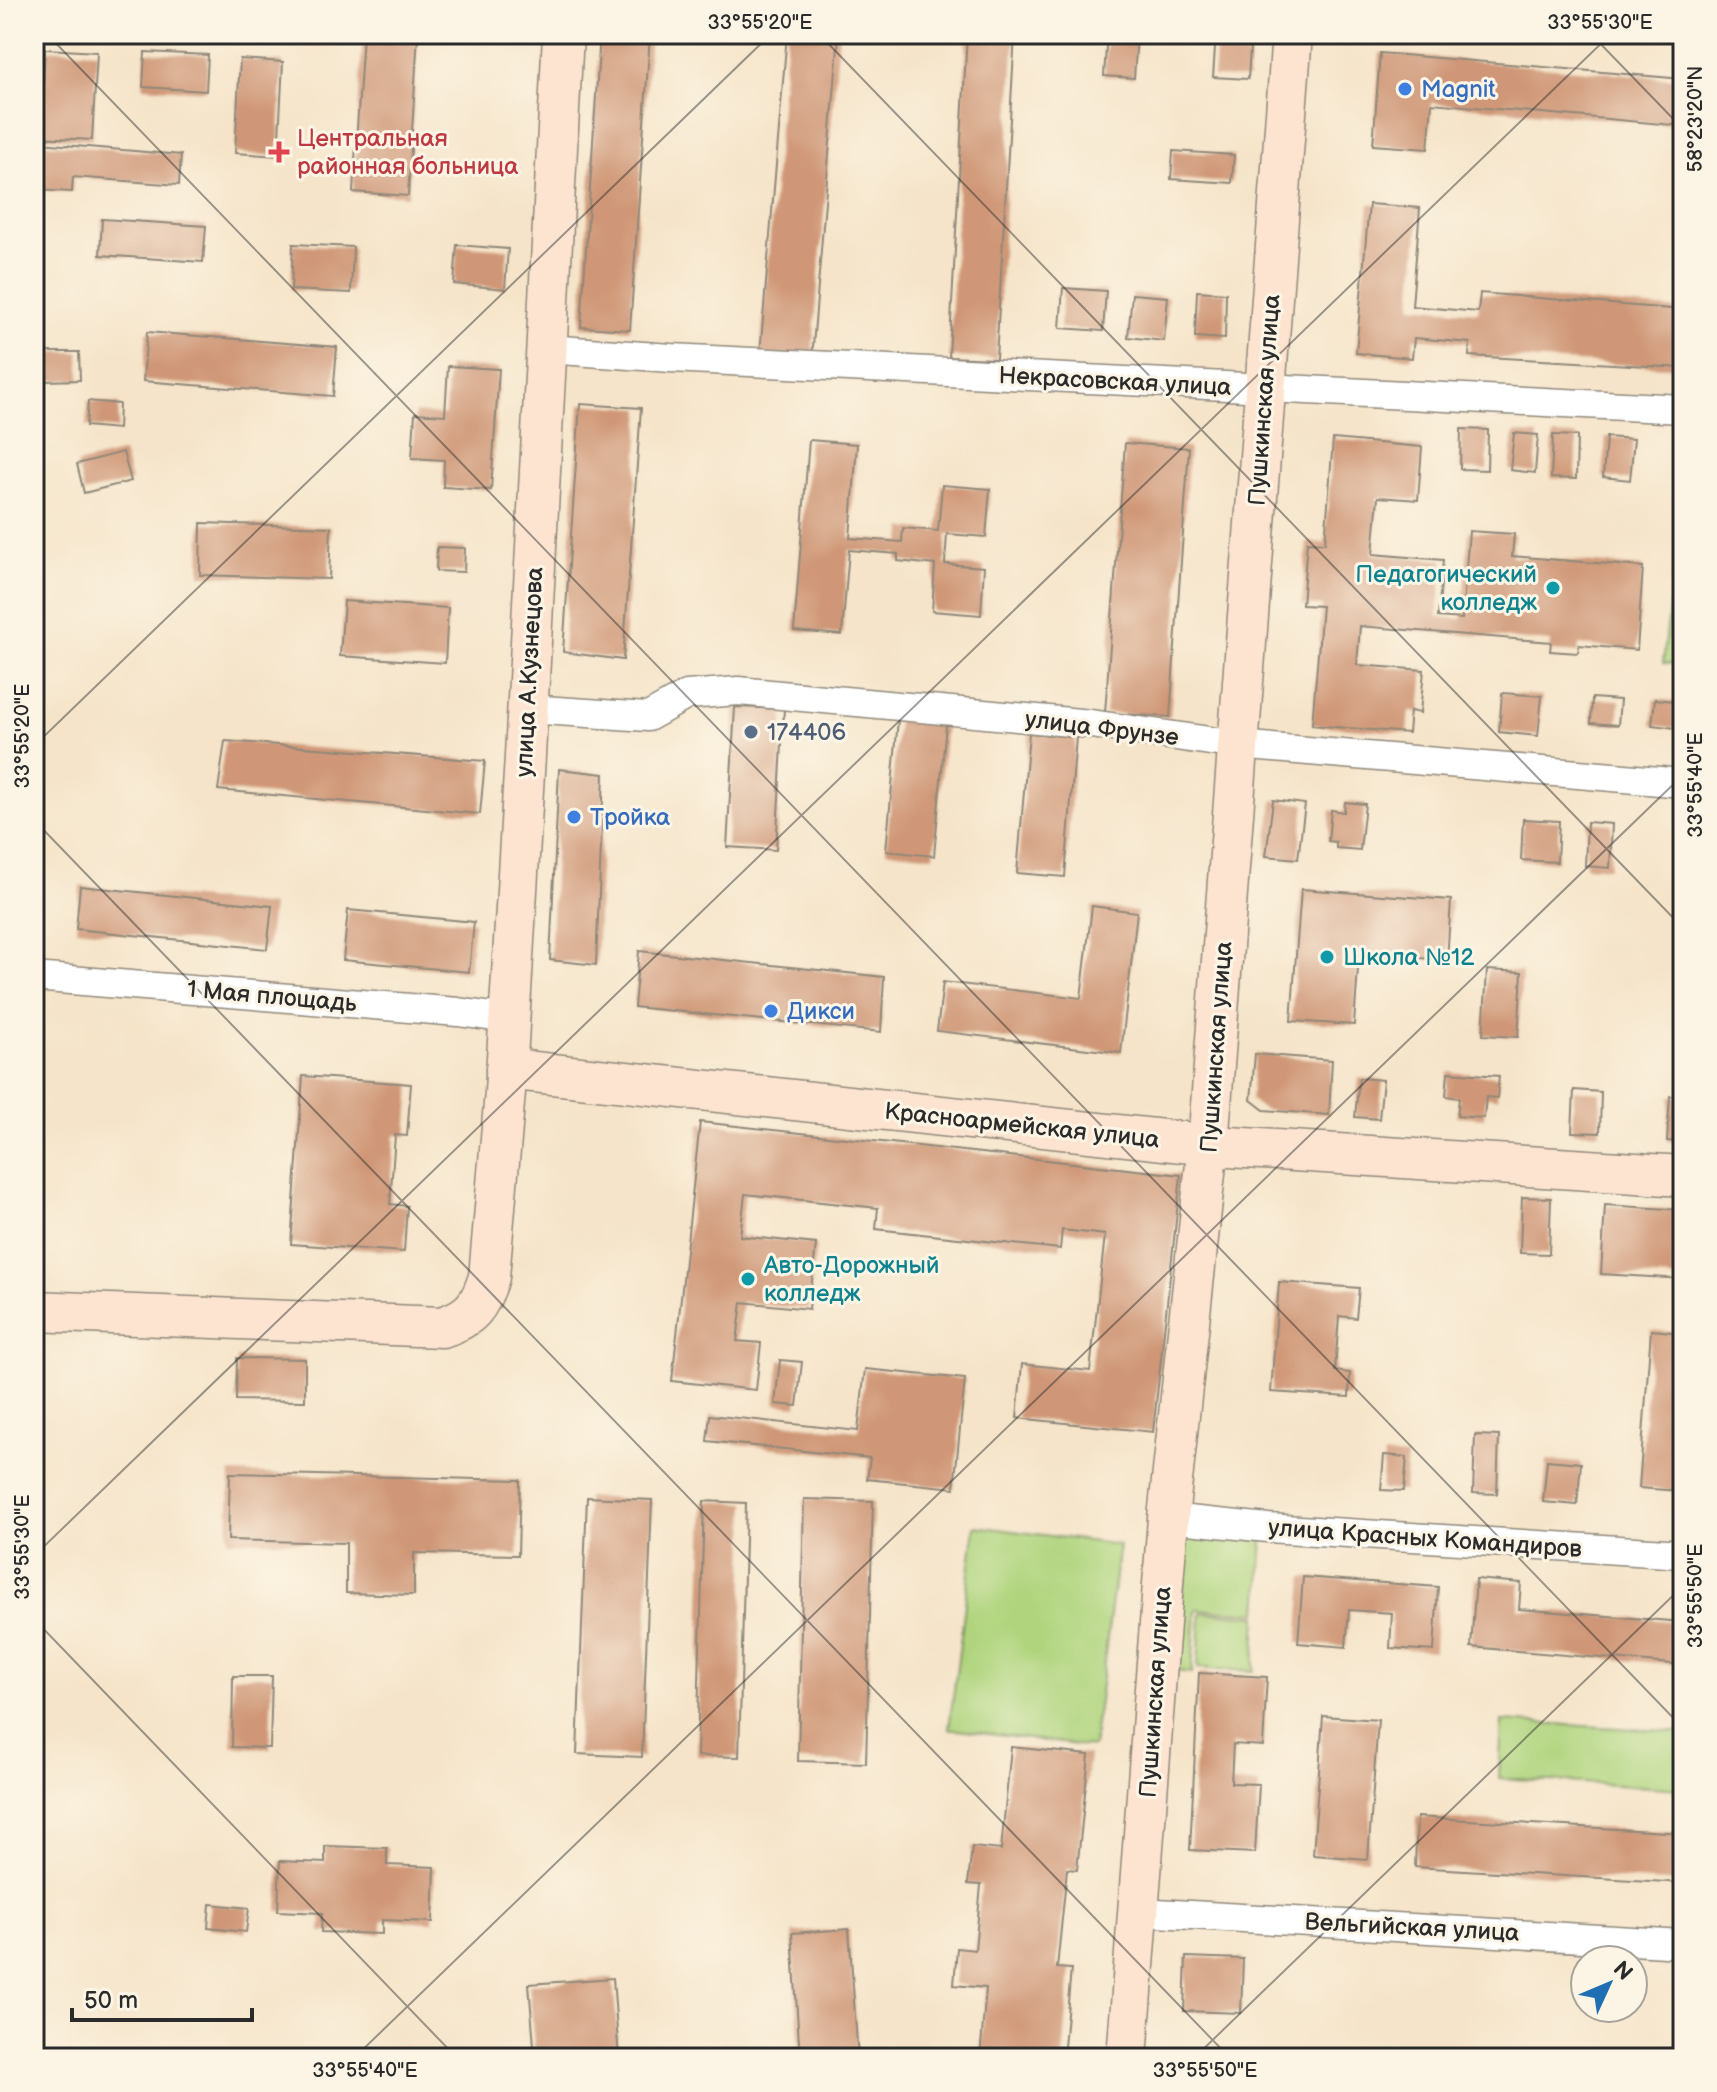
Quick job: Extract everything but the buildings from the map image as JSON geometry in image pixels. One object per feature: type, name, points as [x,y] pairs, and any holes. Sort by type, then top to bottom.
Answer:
[{"type":"main road","name":"улица А.Кузнецова","points":[[34,1311],[442,1327],[463,1320],[484,1293],[489,1277],[506,1069],[563,34]]},
{"type":"main road","name":"Пушкинская улица","points":[[1127,2058],[1168,1518],[1208,1145],[1292,34]]},
{"type":"main road","name":"Красноармейская улица","points":[[506,1069],[1208,1145],[1683,1176]]},
{"type":"street","name":"Некрасовская улица","points":[[547,349],[685,359],[1683,409]]},
{"type":"street","name":"улица Фрунзе","points":[[527,709],[648,717],[687,695],[738,691],[1091,724],[1238,745],[1683,783]]},
{"type":"street","name":"1 Мая площадь","points":[[34,977],[458,1012],[509,1019]]},
{"type":"street","name":"улица Красных Командиров","points":[[1168,1518],[1268,1528],[1683,1554]]},
{"type":"street","name":"Вельгийская улица","points":[[1140,1912],[1683,1944]]},
{"type":"green space","points":[[1676,549],[1683,549],[1683,665],[1663,663]]},
{"type":"green space","points":[[975,1526],[1119,1545],[1093,1747],[949,1729]]},
{"type":"green space","points":[[1186,1534],[1263,1539],[1258,1613],[1196,1609],[1192,1673],[1176,1671]]},
{"type":"green space","points":[[1201,1612],[1257,1616],[1254,1671],[1198,1668]]},
{"type":"green space","points":[[1502,1721],[1683,1732],[1683,1789],[1499,1778]]},
{"type":"place","name":"Magnit","points":[[1405,89]]},
{"type":"place","name":"Центральная районная больница","points":[[279,152]]},
{"type":"place","name":"Педагогический колледж","points":[[1553,588]]},
{"type":"place","name":"174406","points":[[751,732]]},
{"type":"place","name":"Тройка","points":[[574,817]]},
{"type":"place","name":"Школа №12","points":[[1327,957]]},
{"type":"place","name":"Дикси","points":[[771,1011]]},
{"type":"place","name":"Авто-Дорожный колледж","points":[[748,1279]]}]
